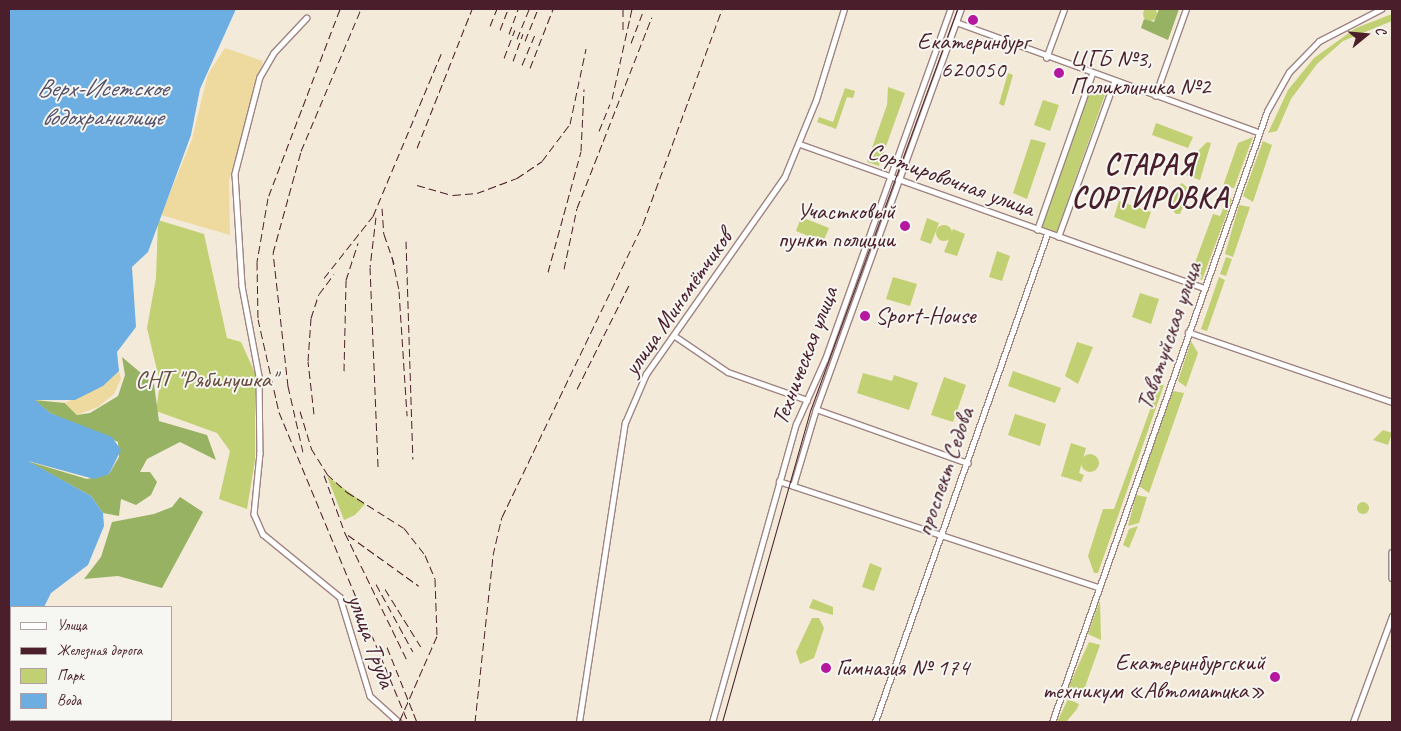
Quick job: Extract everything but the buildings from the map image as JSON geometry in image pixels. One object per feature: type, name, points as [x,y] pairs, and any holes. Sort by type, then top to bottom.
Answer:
[{"type":"main road","name":"Техническая улица","points":[[712,722],[779,481],[950,9]]},
{"type":"main road","name":"Таватуйская улица","points":[[1052,722],[1259,132],[1276,93],[1303,56],[1336,29],[1381,9]]},
{"type":"street","name":"улица Миномётчиков","points":[[579,722],[625,423],[646,374],[771,202],[800,144],[844,9]]},
{"type":"street","points":[[793,486],[816,409],[961,9]]},
{"type":"street","points":[[1046,58],[1064,9]]},
{"type":"street","points":[[1155,96],[1186,9]]},
{"type":"street","name":"улица Труда","points":[[307,18],[274,53],[260,77],[235,174],[242,286],[259,376],[260,453],[254,507],[263,534],[340,597],[370,696],[399,722]]},
{"type":"street","points":[[956,22],[1046,58],[1259,132]]},
{"type":"street","points":[[1037,230],[1092,74]]},
{"type":"street","points":[[1058,237],[1114,82]]},
{"type":"street","name":"Сортировочная улица","points":[[800,144],[1047,234],[1204,288]]},
{"type":"street","name":"проспект Седова","points":[[875,722],[943,535],[1047,234]]},
{"type":"street","points":[[1188,332],[1392,402]]},
{"type":"street","points":[[675,336],[728,372],[807,400]]},
{"type":"street","points":[[816,409],[968,463]]},
{"type":"street","points":[[779,481],[1098,587]]},
{"type":"street","points":[[1392,552],[1392,578]]},
{"type":"street","points":[[1353,722],[1392,616]]},
{"type":"green space","points":[[1150,7],[1155,9],[1157,14],[1155,19],[1150,21],[1145,19],[1143,14],[1145,9]]},
{"type":"green space","points":[[1159,9],[1179,9],[1168,40],[1141,28],[1144,19],[1154,22]]},
{"type":"green space","points":[[1392,14],[1392,21],[1343,41],[1317,64],[1291,99],[1277,131],[1268,133],[1288,90],[1314,58],[1356,28]]},
{"type":"green space","points":[[1008,73],[1013,75],[1004,106],[999,104]]},
{"type":"green space","points":[[1092,84],[1107,89],[1056,234],[1041,229]]},
{"type":"green space","points":[[888,87],[905,93],[879,166],[867,162],[887,105]]},
{"type":"green space","points":[[845,88],[855,91],[853,98],[847,97],[836,129],[817,122],[819,117],[833,122]]},
{"type":"green space","points":[[1043,100],[1059,105],[1050,131],[1034,125]]},
{"type":"green space","points":[[1156,123],[1193,137],[1188,148],[1152,135]]},
{"type":"green space","points":[[1253,137],[1234,188],[1223,186],[1238,143]]},
{"type":"green space","points":[[1031,139],[1046,143],[1027,199],[1013,193]]},
{"type":"green space","points":[[1263,141],[1272,145],[1253,202],[1243,196]]},
{"type":"green space","points":[[1207,142],[1211,143],[1200,180],[1186,175],[1193,156]]},
{"type":"green space","points":[[1182,183],[1190,190],[1180,214],[1176,214],[1168,205],[1176,187]]},
{"type":"green space","points":[[1229,195],[1232,200],[1202,280],[1190,276],[1213,214],[1220,216]]},
{"type":"green space","points":[[1119,201],[1151,212],[1145,229],[1114,217]]},
{"type":"green space","points":[[1239,205],[1250,207],[1233,257],[1225,254]]},
{"type":"green space","points":[[801,217],[829,228],[823,242],[796,231]]},
{"type":"green space","points":[[927,218],[939,223],[931,244],[920,240]]},
{"type":"green space","name":"СНТ \"Рябинушка\"","points":[[158,220],[204,234],[227,338],[241,342],[255,373],[255,460],[247,509],[219,499],[230,451],[217,433],[156,411],[160,383],[147,328],[156,278]]},
{"type":"green space","points":[[944,225],[950,227],[952,233],[950,239],[944,241],[938,239],[936,233],[938,227]]},
{"type":"green space","points":[[953,229],[965,234],[957,256],[944,252]]},
{"type":"green space","points":[[997,251],[1010,256],[1002,281],[989,277]]},
{"type":"green space","points":[[1226,257],[1232,259],[1226,276],[1220,274]]},
{"type":"green space","points":[[893,277],[917,284],[910,306],[886,299]]},
{"type":"green space","points":[[1219,277],[1225,280],[1207,331],[1201,329]]},
{"type":"green space","points":[[1140,293],[1159,299],[1151,324],[1132,317]]},
{"type":"green space","points":[[1191,341],[1198,353],[1186,387],[1178,381]]},
{"type":"green space","points":[[1077,342],[1093,347],[1078,384],[1065,376]]},
{"type":"green space","points":[[122,357],[154,384],[159,421],[207,435],[216,460],[180,442],[147,459],[140,472],[150,472],[157,482],[151,495],[136,505],[121,499],[119,516],[103,513],[91,496],[27,461],[87,479],[109,474],[119,457],[118,442],[50,413],[34,400],[65,403],[77,415],[90,413],[118,396],[125,375]]},
{"type":"green space","points":[[1013,371],[1061,388],[1055,403],[1008,386]]},
{"type":"green space","points":[[863,373],[892,381],[894,375],[918,383],[909,410],[857,393]]},
{"type":"green space","points":[[944,377],[966,385],[953,422],[931,415]]},
{"type":"green space","points":[[1159,385],[1164,385],[1098,573],[1094,573],[1088,556],[1103,509],[1114,509]]},
{"type":"green space","points":[[1173,391],[1184,393],[1149,493],[1139,486]]},
{"type":"green space","points":[[1015,414],[1046,424],[1040,446],[1008,435]]},
{"type":"green space","points":[[1383,430],[1392,433],[1388,445],[1373,440]]},
{"type":"green space","points":[[1071,443],[1086,448],[1079,473],[1084,475],[1081,482],[1061,476]]},
{"type":"green space","points":[[1090,454],[1096,457],[1099,463],[1096,469],[1090,472],[1084,469],[1081,463],[1084,457]]},
{"type":"green space","points":[[327,476],[365,504],[355,515],[344,520]]},
{"type":"green space","points":[[1136,495],[1147,497],[1139,523],[1128,526]]},
{"type":"green space","points":[[180,497],[203,512],[162,588],[118,576],[84,579],[101,557],[112,522],[154,514],[172,507]]},
{"type":"green space","points":[[1365,502],[1368,503],[1368,513],[1361,514],[1358,513],[1357,506],[1358,503]]},
{"type":"green space","points":[[1138,526],[1129,548],[1123,545],[1129,529]]},
{"type":"green space","points":[[870,563],[882,568],[874,591],[862,587]]},
{"type":"green space","points":[[813,599],[833,607],[833,615],[809,608]]},
{"type":"green space","points":[[1100,600],[1101,640],[1088,634]]},
{"type":"green space","points":[[812,618],[819,618],[824,628],[814,658],[800,664],[796,652]]},
{"type":"green space","points":[[1089,642],[1100,645],[1081,698],[1067,690]]},
{"type":"green space","points":[[1068,699],[1079,704],[1077,709],[1066,722],[1057,722]]},
{"type":"sand","points":[[225,48],[263,61],[229,180],[230,235],[161,215],[192,139],[208,74]]},
{"type":"sand","points":[[119,371],[121,379],[114,394],[98,407],[77,415],[65,403],[103,386]]},
{"type":"water","name":"Верх-Исетское водохранилище","points":[[9,9],[236,9],[200,89],[191,135],[148,252],[132,267],[136,327],[117,352],[119,371],[103,386],[75,400],[35,400],[50,413],[112,437],[121,450],[109,474],[94,479],[28,461],[91,496],[103,513],[104,526],[88,565],[51,593],[44,606],[10,606],[9,677]]},
{"type":"tram line","points":[[722,722],[810,411],[957,9]]},
{"type":"railway","points":[[340,9],[268,198],[257,262],[258,319],[279,412],[408,722]]},
{"type":"railway","points":[[303,452],[288,386],[273,253],[301,151],[361,9]]},
{"type":"railway","points":[[417,148],[472,9]]},
{"type":"railway","points":[[490,26],[497,9]]},
{"type":"railway","points":[[500,30],[508,9]]},
{"type":"railway","points":[[509,34],[518,9]]},
{"type":"railway","points":[[517,39],[529,9]]},
{"type":"railway","points":[[525,41],[538,9]]},
{"type":"railway","points":[[530,68],[553,9]]},
{"type":"railway","points":[[623,9],[623,30]]},
{"type":"railway","points":[[612,99],[632,9]]},
{"type":"railway","points":[[631,43],[644,9]]},
{"type":"railway","points":[[475,722],[493,555],[502,517],[643,224],[722,9]]},
{"type":"railway","points":[[564,269],[577,208],[652,17]]},
{"type":"railway","points":[[504,58],[515,30]]},
{"type":"railway","points":[[513,61],[523,34]]},
{"type":"railway","points":[[522,65],[535,34]]},
{"type":"railway","points":[[417,185],[453,195],[477,193],[517,178],[542,161],[570,124],[586,49]]},
{"type":"railway","points":[[324,278],[373,216],[441,54]]},
{"type":"railway","points":[[548,272],[581,151],[584,89]]},
{"type":"railway","points":[[599,131],[610,104]]},
{"type":"railway","points":[[382,208],[384,234],[394,263]]},
{"type":"railway","points":[[376,217],[370,267],[378,468]]},
{"type":"railway","points":[[406,241],[413,459]]},
{"type":"railway","points":[[344,371],[346,280],[358,243]]},
{"type":"railway","points":[[392,257],[399,291],[407,416]]},
{"type":"railway","points":[[314,414],[308,361],[311,318],[319,294],[334,274]]},
{"type":"railway","points":[[577,389],[630,283]]},
{"type":"railway","points":[[300,411],[311,448],[327,474],[347,492],[404,528],[425,555],[435,579],[437,636],[399,722]]},
{"type":"railway","points":[[324,475],[345,533],[408,662]]},
{"type":"railway","points":[[348,535],[419,586]]},
{"type":"railway","points":[[376,584],[413,652]]},
{"type":"railway","points":[[385,589],[421,647]]},
{"type":"railway","points":[[387,647],[417,722]]},
{"type":"place","name":"Екатеринбург 620050","points":[[973,20]]},
{"type":"place","name":"ЦГБ №3, Поликлиника №2","points":[[1059,73]]},
{"type":"place","name":"Участковый пункт полиции","points":[[905,226]]},
{"type":"place","name":"Sport-House","points":[[865,316]]},
{"type":"place","name":"Гимназия № 174","points":[[826,668]]},
{"type":"place","name":"Екатеринбургский техникум «Автоматика»","points":[[1275,677]]},
{"type":"district","name":"СТАРАЯ СОРТИРОВКА","points":[[1150,181]]}]
